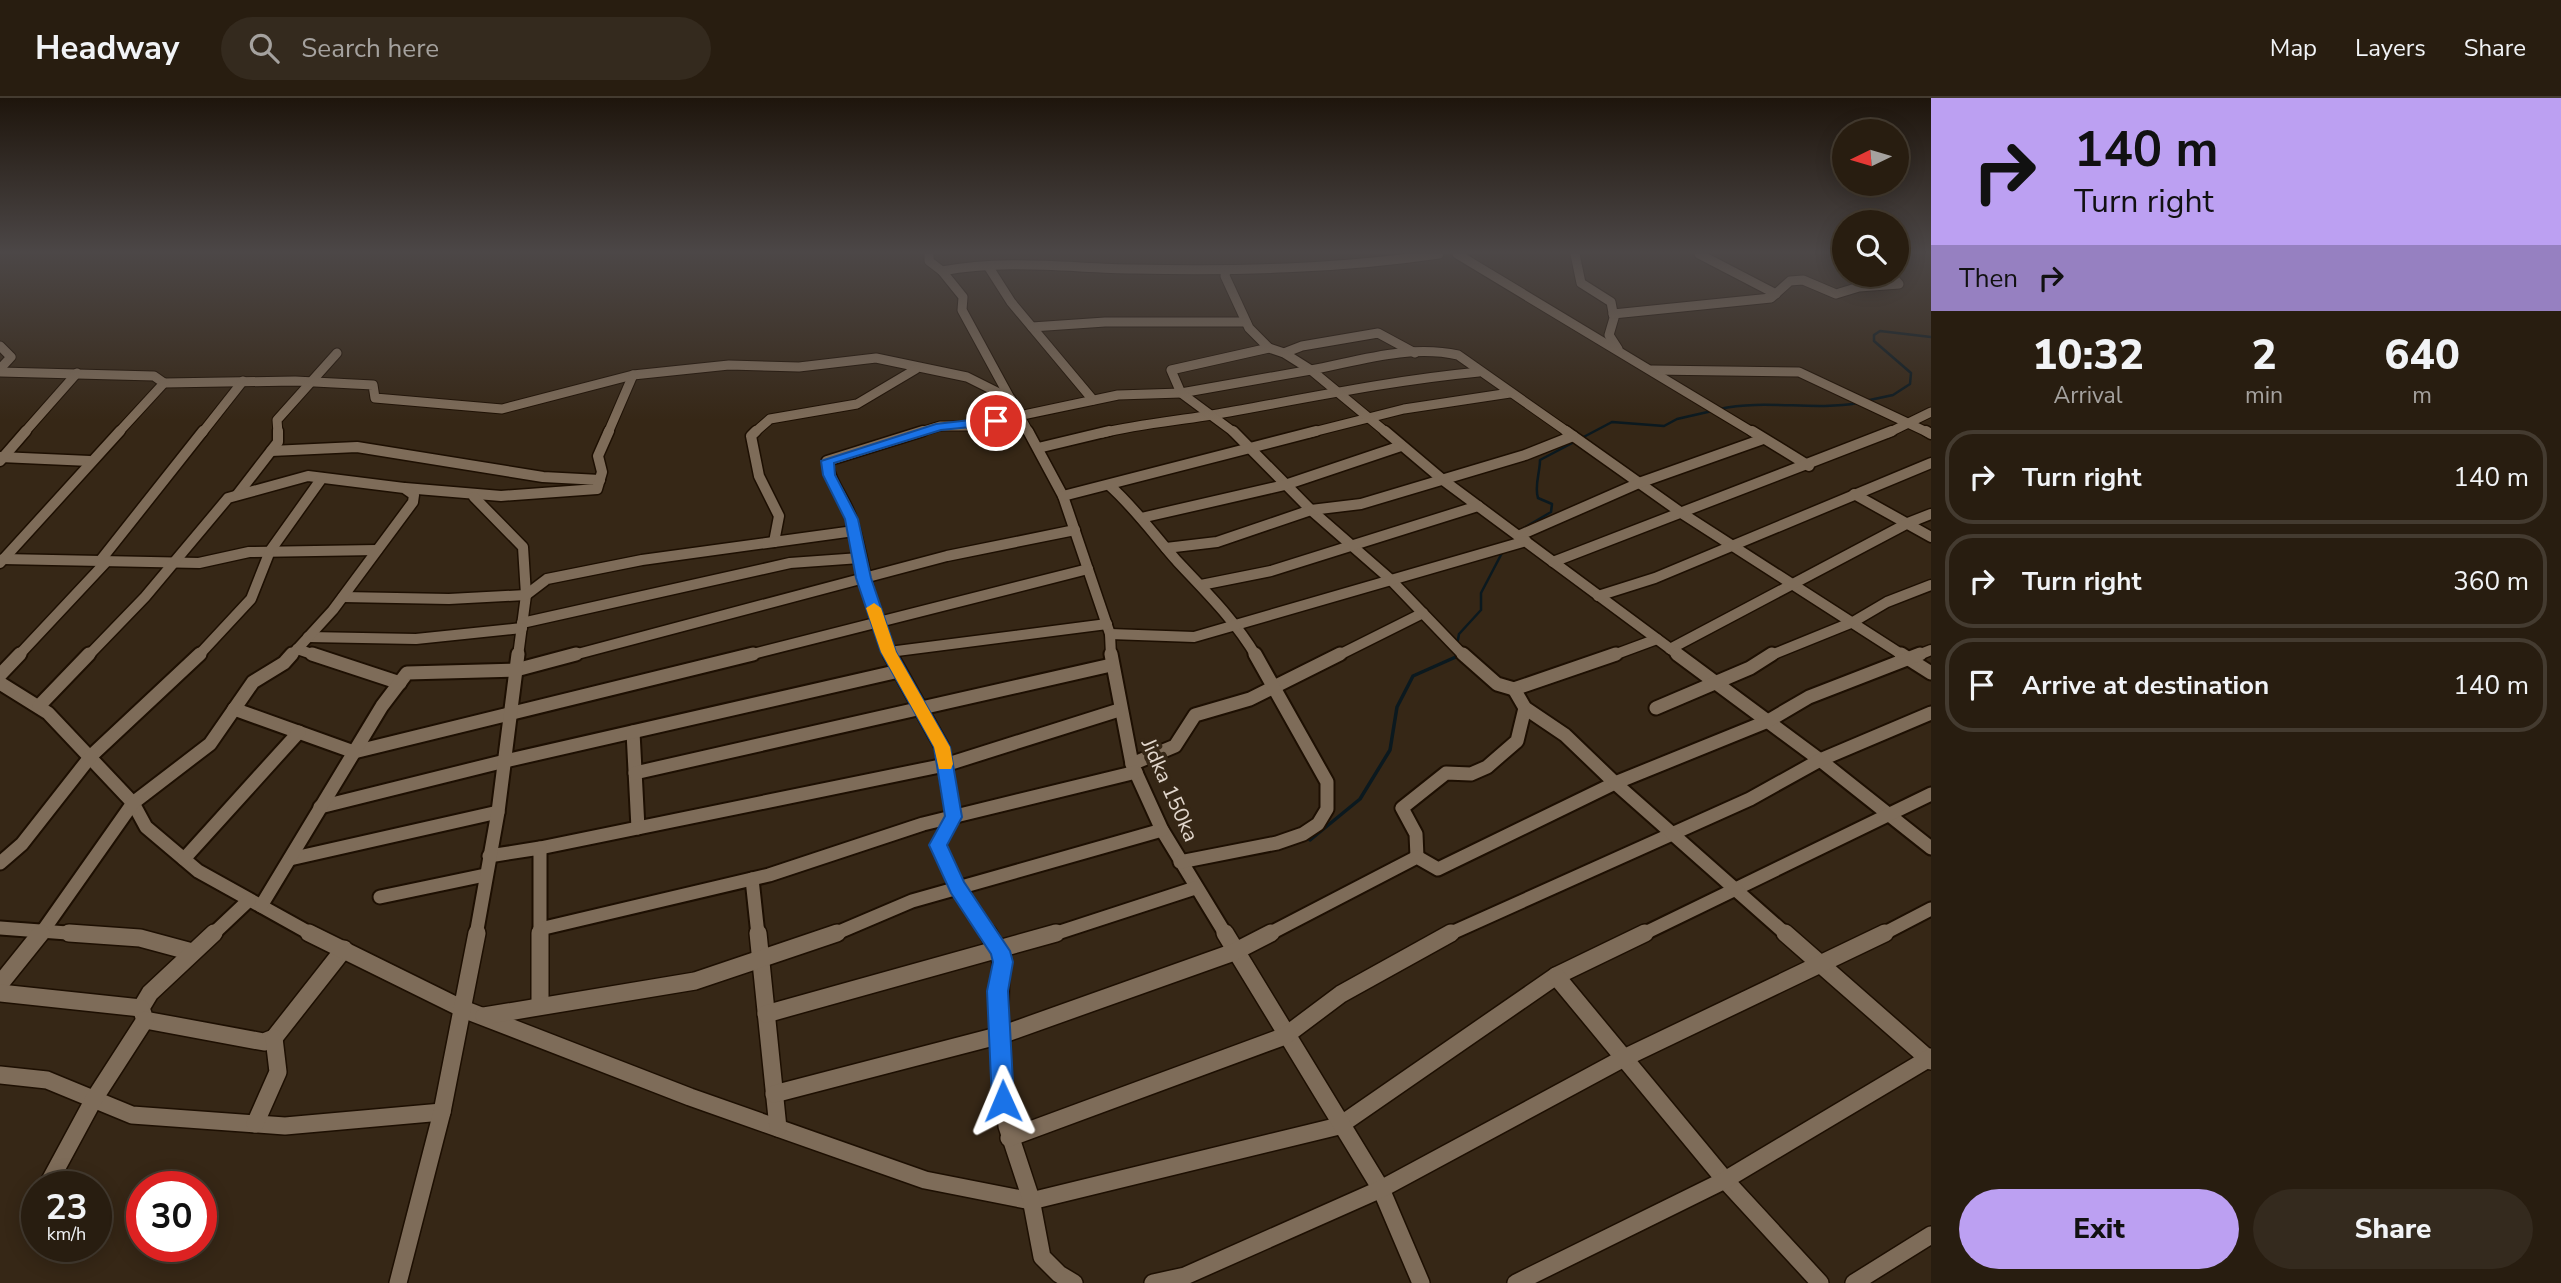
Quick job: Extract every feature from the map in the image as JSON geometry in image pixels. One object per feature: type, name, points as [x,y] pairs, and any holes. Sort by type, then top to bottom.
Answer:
[{"type":"street","name":"Jidka 150ka","points":[[962,309],[1063,496],[1109,629],[1111,665],[1119,710],[1134,768],[1162,831],[1339,1126],[1381,1189],[1421,1283]]},
{"type":"street","points":[[1017,309],[1093,400]]},
{"type":"street","points":[[1240,309],[1246,322],[1269,348],[1284,353],[1311,370],[1443,480],[1820,760],[1931,848]]},
{"type":"street","points":[[1549,309],[1809,466]]},
{"type":"street","points":[[1613,309],[1609,335],[1612,343],[1626,356]]},
{"type":"street","points":[[1614,314],[1668,309]]},
{"type":"street","points":[[1032,327],[1105,322],[1246,322]]},
{"type":"street","points":[[1284,353],[1302,346],[1378,333],[1415,353]]},
{"type":"street","points":[[0,346],[11,357],[0,370]]},
{"type":"street","points":[[1269,348],[1171,370],[1181,393],[1251,448],[1311,510],[1390,579],[1475,667],[1497,684],[1514,689],[1657,639]]},
{"type":"street","points":[[1074,1283],[1057,1274],[1039,1256],[1031,1200],[1009,1138],[1003,1101],[998,991],[1003,962],[1000,951],[957,887],[938,845],[953,817],[942,747],[889,652],[864,578],[852,519],[829,475],[827,461],[940,426],[971,426],[1118,395],[1181,393],[1415,353],[1448,351],[1732,547],[1931,673]]},
{"type":"street","points":[[237,495],[278,442],[277,420],[337,353]]},
{"type":"street","points":[[0,370],[93,376],[154,376],[164,383],[313,381],[373,385],[375,398],[502,409],[633,375],[729,365],[799,367],[876,358],[916,369],[967,377],[1011,399]]},
{"type":"street","points":[[774,542],[779,516],[759,476],[751,436],[770,419],[857,404],[916,369]]},
{"type":"street","points":[[1649,370],[1799,372],[1931,435]]},
{"type":"street","points":[[1038,448],[1153,421],[1212,415],[1415,378],[1479,372]]},
{"type":"street","points":[[1,458],[78,373]]},
{"type":"street","points":[[40,706],[175,562],[228,498],[308,476],[474,497],[549,498],[597,489],[602,472],[598,456],[633,375]]},
{"type":"street","points":[[0,675],[104,561],[243,381]]},
{"type":"street","points":[[1,561],[90,461],[159,392],[164,383]]},
{"type":"street","points":[[1063,496],[1404,409],[1510,393]]},
{"type":"street","points":[[1553,562],[1809,466],[1910,424],[1931,412]]},
{"type":"street","points":[[1166,548],[1217,542],[1311,510],[1361,504],[1443,480],[1573,436]]},
{"type":"street","points":[[889,652],[1109,629],[1194,637],[1522,539],[1639,483],[1763,439]]},
{"type":"street","points":[[1142,517],[1285,485],[1401,446]]},
{"type":"street","points":[[271,451],[357,447],[543,478],[600,480]]},
{"type":"street","points":[[1,458],[90,461]]},
{"type":"street","points":[[1598,596],[1655,578],[1931,463]]},
{"type":"street","points":[[0,863],[22,844],[91,756],[190,664],[251,599],[270,551],[322,478]]},
{"type":"street","points":[[1109,485],[1142,517],[1254,652],[1327,782],[1327,809],[1318,824],[1303,834],[1277,843],[1180,862]]},
{"type":"street","points":[[0,984],[42,932],[134,803],[210,744],[253,682],[284,663],[343,597],[413,502],[414,495],[404,488]]},
{"type":"street","points":[[1853,494],[1931,537]]},
{"type":"street","points":[[398,1283],[442,1112],[463,1009],[498,812],[526,595],[523,547],[474,497]]},
{"type":"street","points":[[1201,586],[1271,571],[1478,506]]},
{"type":"street","points":[[1670,649],[1908,523],[1931,514]]},
{"type":"street","points":[[55,1171],[143,1014],[150,993],[192,952],[255,903],[290,859],[354,752],[407,673],[516,670],[864,578],[1075,530]]},
{"type":"street","points":[[343,597],[449,599],[526,595],[547,579],[642,560],[854,531]]},
{"type":"street","points":[[1,561],[199,563],[249,552],[377,550]]},
{"type":"street","points":[[308,637],[416,639],[522,626],[790,563],[860,558]]},
{"type":"street","points":[[234,709],[354,752],[879,624],[1088,569]]},
{"type":"street","points":[[1656,708],[1750,668],[1778,650],[1853,622],[1887,602],[1931,585]]},
{"type":"street","points":[[540,929],[752,879],[953,817],[1134,768],[1175,746],[1195,715],[1250,699],[1274,684],[1423,613]]},
{"type":"street","points":[[297,649],[400,682]]},
{"type":"street","points":[[1417,857],[1438,869],[1615,783],[1768,721],[1809,697],[1931,650]]},
{"type":"street","points":[[635,773],[919,706],[1111,665]]},
{"type":"street","points":[[320,807],[505,761],[899,671]]},
{"type":"street","points":[[0,683],[40,706],[134,803],[146,827],[198,871],[463,1009],[778,1128],[925,1180],[1031,1200],[1339,1126],[1556,976],[1931,794]]},
{"type":"street","points":[[1514,689],[1525,708],[1566,735],[1672,834],[1930,1059],[1726,1180],[1516,1283]]},
{"type":"street","points":[[1417,857],[1416,835],[1402,808],[1446,773],[1471,774],[1487,767],[1517,741],[1525,708]]},
{"type":"street","points":[[489,856],[540,848],[945,765],[1119,710]]},
{"type":"street","points":[[1009,1138],[1285,1036],[1341,994],[1435,940],[1750,799],[1820,760],[1931,713]]},
{"type":"street","points":[[184,859],[299,732]]},
{"type":"street","points":[[633,732],[638,828]]},
{"type":"street","points":[[290,859],[498,812]]},
{"type":"street","points":[[484,1016],[695,981],[808,945],[912,901],[1162,831]]},
{"type":"street","points":[[540,848],[540,1006]]},
{"type":"street","points":[[775,1094],[1001,1035],[1234,952],[1417,857]]},
{"type":"street","points":[[380,897],[485,875]]},
{"type":"street","points":[[752,879],[778,1128]]},
{"type":"street","points":[[766,1014],[1000,951],[1195,888]]},
{"type":"street","points":[[1153,1283],[1185,1276],[1381,1189],[1622,1059],[1821,966],[1931,909]]},
{"type":"street","points":[[0,928],[140,937],[192,952]]},
{"type":"street","points":[[0,993],[143,1014],[264,1042],[274,1038],[344,949]]},
{"type":"street","points":[[1556,976],[1622,1059],[1726,1180],[1820,1283]]},
{"type":"street","points":[[255,1124],[279,1077],[281,1054],[274,1038]]},
{"type":"street","points":[[0,1075],[47,1080],[132,1115],[285,1126],[442,1112]]},
{"type":"street","points":[[1854,1283],[1931,1235]]},
{"type":"waterway","points":[[1865,401],[1893,395],[1910,384],[1911,373],[1874,341],[1874,335],[1880,331],[1931,337]]},
{"type":"waterway","points":[[1719,409],[1754,405],[1823,406],[1858,403]]},
{"type":"waterway","points":[[1522,529],[1551,512],[1552,504],[1538,498],[1540,460],[1612,422],[1664,426],[1677,419],[1712,411]]},
{"type":"waterway","points":[[1457,645],[1459,634],[1481,610],[1481,593],[1503,551]]},
{"type":"waterway","points":[[1310,840],[1360,799],[1390,750],[1397,707],[1413,676],[1458,656]]},
{"type":"slow traffic","points":[[874,608],[889,652],[942,747],[945,764]]},
{"type":"route","points":[[996,421],[971,426],[940,426],[827,461],[829,475],[852,519],[864,578],[889,652],[942,747],[953,817],[938,845],[957,887],[1000,951],[1003,962],[998,991],[1003,1101]]}]
